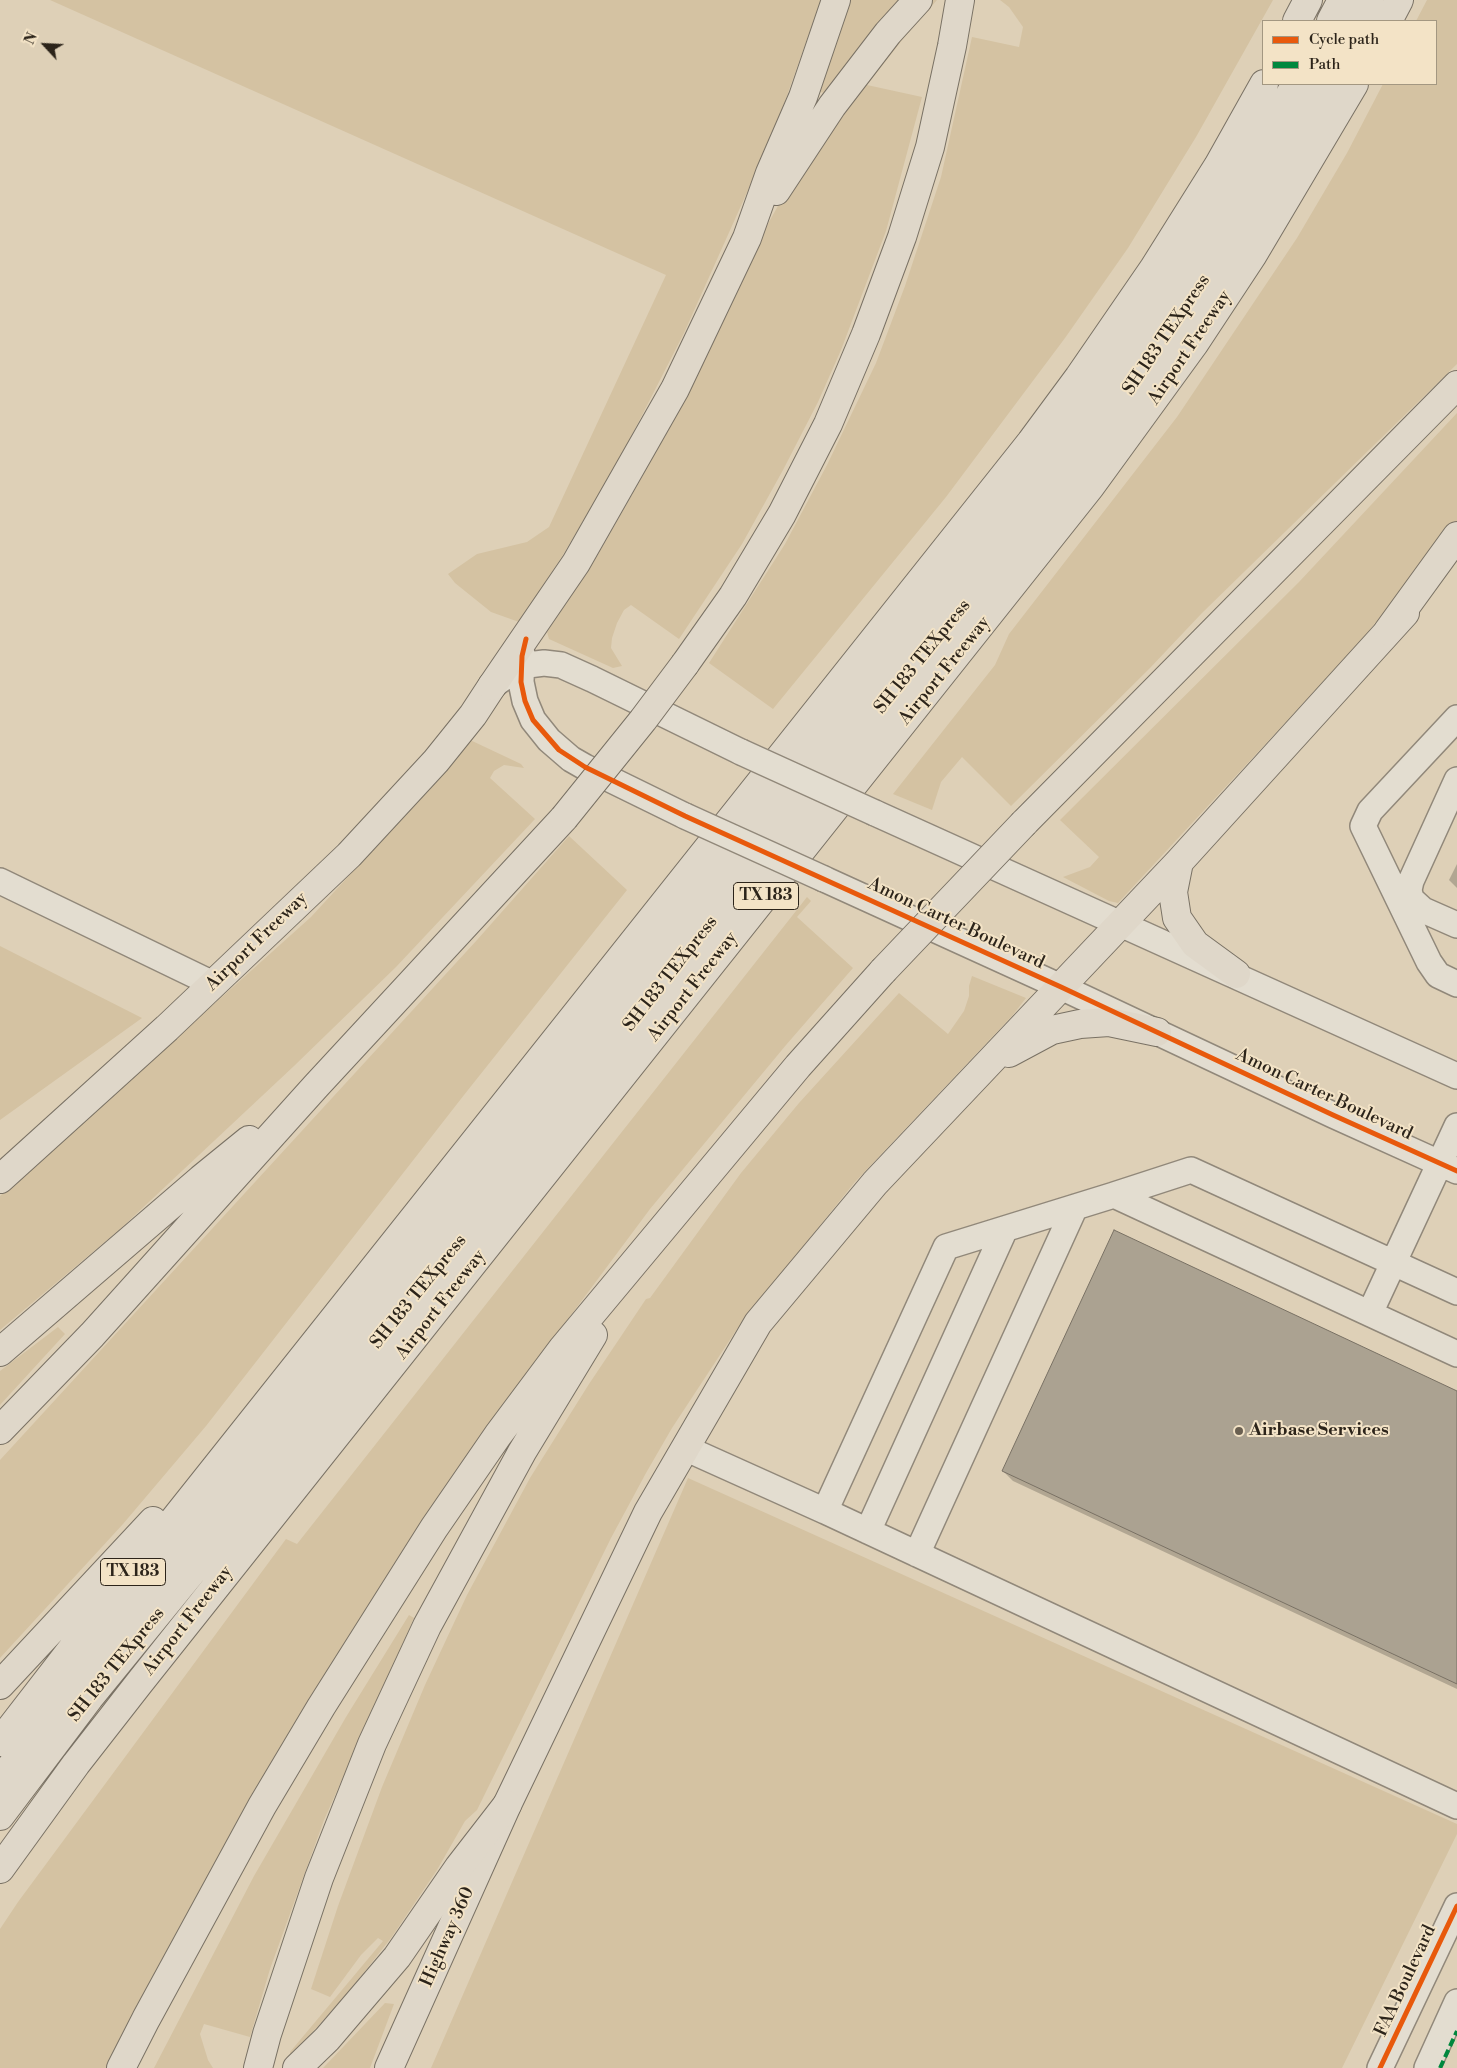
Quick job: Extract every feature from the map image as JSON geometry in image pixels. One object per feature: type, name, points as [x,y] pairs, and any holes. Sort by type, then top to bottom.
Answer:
[{"type":"main road","points":[[747,238],[770,173],[803,98],[836,0]]},
{"type":"main road","points":[[747,238],[832,106],[888,33],[918,0]]},
{"type":"main road","points":[[0,1430],[92,1335],[316,1086],[564,818],[644,720],[733,596],[767,538],[828,424],[866,334],[902,237],[930,147],[960,0]]},
{"type":"main road","points":[[1298,20],[1308,0]]},
{"type":"main road","points":[[1332,20],[1342,0]]},
{"type":"main road","points":[[1359,20],[1369,0]]},
{"type":"main road","points":[[1389,20],[1399,0]]},
{"type":"main road","name":"TX 183","points":[[0,1742],[92,1623],[1031,442],[1079,377],[1154,268],[1218,166],[1263,85]]},
{"type":"main road","name":"SH 183 TEXpress","points":[[0,1781],[97,1655],[1027,486],[1132,345],[1177,279],[1229,198],[1295,85]]},
{"type":"main road","name":"SH 183 TEXpress","points":[[0,1816],[89,1698],[386,1333],[995,567],[1134,385],[1223,253],[1301,127],[1323,85]]},
{"type":"main road","name":"Airport Freeway","points":[[0,1869],[99,1734],[1090,487],[1189,351],[1252,256],[1353,85]]},
{"type":"main road","name":"Airport Freeway","points":[[0,1179],[213,984],[355,848],[436,761],[473,715],[576,563],[645,446],[675,389],[747,238]]},
{"type":"main road","points":[[121,2068],[262,1806],[322,1707],[434,1528],[498,1435],[563,1348],[798,1066],[883,971],[1024,823],[1457,385]]},
{"type":"main road","points":[[1388,632],[1457,536]]},
{"type":"main road","points":[[297,2068],[327,2040],[397,1957],[459,1867],[507,1806],[648,1512],[758,1323],[875,1183],[1179,862],[1457,557]]},
{"type":"main road","points":[[1179,862],[1173,892],[1177,918],[1195,944],[1236,974]]},
{"type":"main road","points":[[984,1068],[1052,1030],[1080,1024],[1109,1022],[1157,1032]]},
{"type":"main road","points":[[0,1352],[201,1179],[316,1086]]},
{"type":"main road","points":[[258,2068],[267,2034],[319,1878],[372,1744],[427,1626],[522,1452],[578,1358],[644,1259],[719,1160]]},
{"type":"main road","points":[[0,1685],[135,1540],[267,1403]]},
{"type":"main road","name":"Highway 360","points":[[389,2068],[507,1806]]},
{"type":"street","name":"Amon Carter Boulevard","points":[[526,639],[521,668],[523,692],[533,720],[558,750],[585,767],[685,816],[1061,987],[1328,1113],[1449,1167]]},
{"type":"street","points":[[492,686],[521,668],[544,663],[569,668],[741,752],[1236,974],[1457,1076]]},
{"type":"street","points":[[1457,718],[1370,811],[1363,826],[1429,962],[1438,975],[1457,984]]},
{"type":"street","points":[[1457,780],[1411,881],[1409,890],[1411,899],[1423,910],[1457,925]]},
{"type":"street","points":[[0,881],[213,984]]},
{"type":"street","points":[[1370,1314],[1394,1263],[1449,1167],[1457,1126]]},
{"type":"street","points":[[825,1511],[946,1248],[1191,1170],[1457,1292]]},
{"type":"street","points":[[1114,1195],[1457,1354]]},
{"type":"street","points":[[917,1554],[1075,1207]]},
{"type":"street","points":[[868,1531],[1005,1229]]},
{"type":"street","points":[[685,1448],[825,1511],[1457,1806]]},
{"type":"street","name":"FAA Boulevard","points":[[1380,2068],[1457,1906]]},
{"type":"street","points":[[1427,2068],[1457,2002]]},
{"type":"shaded area","points":[[50,0],[821,0],[774,132],[684,333],[616,466],[561,558],[519,622],[491,612],[455,583],[448,574],[477,554],[527,542],[549,527],[666,275]]},
{"type":"shaded area","points":[[850,0],[901,0],[826,93],[819,92]]},
{"type":"shaded area","points":[[931,0],[937,0],[867,85],[922,97],[886,231],[841,350],[818,402],[742,544],[679,639],[631,605],[624,610],[612,638],[611,648],[622,666],[613,668],[549,639],[547,632],[592,565],[641,479],[692,381],[765,229],[796,174]]},
{"type":"shaded area","points":[[1000,0],[1273,0],[1196,137],[1128,248],[1065,338],[946,497],[773,709],[709,663],[785,544],[827,465],[876,363],[905,286],[941,177],[972,37],[1019,47],[1023,27],[1009,7]]},
{"type":"shaded area","points":[[1427,0],[1457,0],[1457,364],[1202,613],[1150,668],[1011,806],[962,757],[941,782],[932,810],[893,794],[995,665],[1009,634],[1177,417],[1297,238],[1347,153],[1382,85],[1437,85],[1437,20],[1417,20]]},
{"type":"shaded area","points":[[1457,413],[1457,522],[1359,643],[1118,903],[1109,901],[1063,877],[1090,867],[1099,857],[1060,820],[1299,582]]},
{"type":"shaded area","points":[[468,739],[521,764],[524,768],[504,765],[494,771],[490,778],[535,819],[396,967],[294,1066],[119,1230],[0,1330],[0,1196],[311,917],[414,805]]},
{"type":"shaded area","points":[[569,836],[627,890],[464,1095],[206,1426],[123,1524],[0,1658],[0,1460],[477,940]]},
{"type":"shaded area","points":[[807,897],[811,901],[797,917],[853,968],[786,1045],[650,1209],[539,1358],[113,2068],[0,2068],[0,1929],[18,1902],[286,1539],[297,1544]]},
{"type":"shaded area","points":[[0,946],[142,1018],[0,1120]]},
{"type":"shaded area","points":[[972,976],[1026,998],[1012,1016],[854,1183],[737,1329],[672,1428],[646,1473],[611,1538],[477,1810],[465,1821],[437,1870],[391,1938],[347,1994],[290,2057],[290,2052],[383,1941],[378,1938],[361,1955],[330,1997],[311,1989],[338,1906],[382,1787],[425,1685],[467,1595],[530,1478],[589,1384],[646,1299],[650,1298],[741,1173],[799,1103],[899,993],[948,1034],[964,1011],[969,996]]},
{"type":"shaded area","points":[[58,1327],[65,1334],[0,1405],[0,1371]]},
{"type":"shaded area","points":[[688,1478],[1457,1824],[1457,1834],[1342,2068],[431,2068]]},
{"type":"shaded area","points":[[409,1615],[414,1618],[324,1820],[270,1969],[250,2037],[204,2024],[200,2034],[208,2060],[213,2068],[154,2068],[254,1876],[346,1717]]},
{"type":"shaded area","points":[[385,2003],[394,2004],[370,2068],[323,2068]]},
{"type":"building","name":"Airbase Services","points":[[1114,1230],[1457,1391],[1457,1684],[1002,1471]]},
{"type":"marked path","points":[[1440,2068],[1457,2031]]},
{"type":"cycle path","points":[[526,639],[522,656],[521,682],[525,701],[533,720],[559,750],[585,767],[685,816],[1061,987],[1457,1171]]},
{"type":"cycle path","points":[[1380,2068],[1457,1906]]},
{"type":"place","name":"Airbase Services","points":[[1239,1431]]}]
